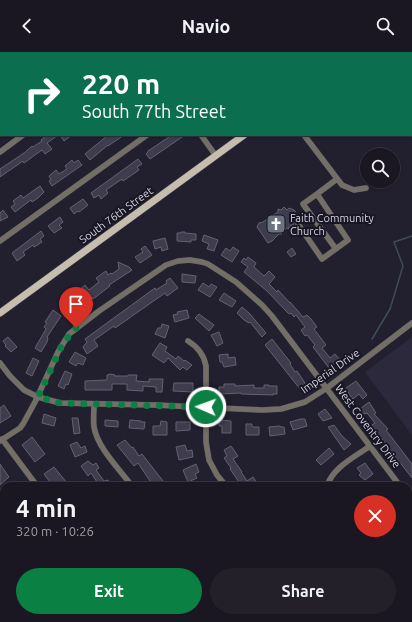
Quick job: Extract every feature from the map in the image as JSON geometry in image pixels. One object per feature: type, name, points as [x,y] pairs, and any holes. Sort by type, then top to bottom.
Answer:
[{"type":"main road","name":"South 76th Street","points":[[0,313],[243,136]]},
{"type":"street","points":[[0,152],[22,136]]},
{"type":"street","points":[[0,241],[146,136]]},
{"type":"street","points":[[202,136],[216,156]]},
{"type":"street","points":[[305,136],[342,186],[359,190],[366,188]]},
{"type":"street","points":[[336,249],[303,204],[337,179]]},
{"type":"street","points":[[298,224],[322,259],[348,240],[317,194]]},
{"type":"street","name":"West Coventry Drive","points":[[38,397],[61,347],[69,334],[76,328],[161,267],[178,261],[190,260],[202,262],[220,271],[236,282],[262,305],[282,328],[397,482]]},
{"type":"street","name":"Imperial Drive","points":[[0,363],[24,390],[38,397],[60,403],[262,410],[281,409],[304,402],[327,388],[412,323]]},
{"type":"street","points":[[188,341],[200,351],[205,361],[206,442],[209,460],[223,482]]},
{"type":"street","points":[[34,482],[1,440],[20,428],[38,397]]},
{"type":"street","points":[[94,405],[94,427],[97,437],[129,482]]},
{"type":"street","points":[[328,482],[336,470],[370,446]]},
{"type":"shaded area","points":[[412,337],[412,435],[365,372]]},
{"type":"building","points":[[46,136],[57,136],[47,143],[52,149],[45,154],[42,150],[24,163],[23,161],[0,177],[0,169],[32,146],[33,147],[42,141],[41,140]]},
{"type":"building","points":[[61,136],[71,136],[64,141]]},
{"type":"building","points":[[107,136],[123,136],[108,145],[90,160],[85,154]]},
{"type":"building","points":[[170,136],[184,136],[150,159],[146,154],[148,151]]},
{"type":"building","points":[[138,159],[142,164],[137,167],[139,170],[106,190],[108,193],[101,199],[99,195],[94,198],[91,193]]},
{"type":"building","points":[[72,160],[74,163],[78,160],[82,165],[52,186],[49,181],[51,180],[49,176],[56,170],[59,174],[67,169],[65,166]]},
{"type":"building","points":[[40,186],[44,192],[38,198],[32,202],[31,200],[15,212],[11,207],[15,204],[13,201],[21,195],[23,198]]},
{"type":"building","points":[[83,199],[88,205],[74,214],[70,208]]},
{"type":"building","name":"Faith Community Church","points":[[284,207],[287,210],[289,208],[296,212],[296,217],[293,219],[294,224],[268,243],[257,227],[259,223],[278,212],[278,209],[281,210]]},
{"type":"building","points":[[3,210],[8,217],[0,221],[0,213]]},
{"type":"building","points":[[60,217],[63,222],[59,225],[62,228],[54,233],[48,226]]},
{"type":"building","points":[[41,231],[44,236],[40,239],[42,242],[34,247],[33,245],[23,252],[25,255],[17,261],[12,253]]},
{"type":"building","points":[[181,232],[196,234],[196,240],[191,240],[191,242],[177,241],[177,233]]},
{"type":"building","points":[[204,235],[218,240],[214,251],[207,249],[209,244],[202,241]]},
{"type":"building","points":[[165,238],[168,249],[162,251],[161,247],[155,249],[153,241]]},
{"type":"building","points":[[145,246],[152,255],[140,263],[135,257],[143,252],[141,249]]},
{"type":"building","points":[[233,247],[239,251],[232,262],[221,255],[226,248],[230,251]]},
{"type":"building","points":[[292,248],[296,254],[291,257],[287,252]]},
{"type":"building","points":[[248,257],[256,263],[254,267],[264,276],[269,271],[275,277],[269,284],[277,292],[278,290],[303,317],[307,315],[311,319],[317,327],[314,329],[326,345],[322,348],[330,358],[335,354],[340,360],[329,368],[313,347],[315,345],[301,330],[305,327],[296,315],[294,317],[291,313],[289,314],[267,291],[244,272],[248,267],[241,262],[244,258],[246,260]]},
{"type":"building","points":[[118,262],[132,270],[109,285],[110,286],[93,299],[91,297],[86,301],[79,290],[85,285],[89,290],[99,282],[96,278],[106,271],[108,275],[119,269]]},
{"type":"building","points":[[182,274],[196,276],[195,283],[182,282]]},
{"type":"building","points":[[170,278],[178,288],[167,296],[165,293],[115,328],[114,326],[94,340],[98,346],[87,354],[83,347],[87,342],[85,339],[155,288],[156,290],[167,283],[166,281]]},
{"type":"building","points":[[203,283],[209,287],[211,284],[217,287],[210,297],[198,290]]},
{"type":"building","points":[[224,293],[236,301],[232,307],[219,300]]},
{"type":"building","points":[[72,297],[77,303],[73,308],[75,311],[70,315],[62,304]]},
{"type":"building","points":[[242,307],[266,333],[262,337],[250,322],[249,323],[244,320],[237,313]]},
{"type":"building","points":[[53,310],[61,316],[47,337],[47,342],[41,352],[35,348],[46,329],[44,327],[47,323],[45,322]]},
{"type":"building","points":[[187,310],[189,318],[175,322],[173,315],[178,314],[177,312]]},
{"type":"building","points":[[199,314],[214,325],[209,331],[195,318]]},
{"type":"building","points":[[162,324],[169,326],[165,338],[155,334],[158,328],[161,328]]},
{"type":"building","points":[[219,332],[223,343],[217,346],[211,335]]},
{"type":"building","points":[[8,337],[17,347],[11,352],[5,346],[6,345],[3,341]]},
{"type":"building","points":[[272,339],[306,385],[300,389],[265,345]]},
{"type":"building","points":[[160,343],[167,347],[165,351],[176,359],[178,356],[192,365],[187,370],[183,367],[180,370],[168,358],[164,363],[152,355]]},
{"type":"building","points":[[75,352],[86,358],[83,365],[78,363],[76,366],[69,362]]},
{"type":"building","points":[[228,354],[228,358],[235,357],[236,365],[224,367],[222,362],[220,362],[219,355]]},
{"type":"building","points":[[33,358],[39,361],[32,376],[26,373]]},
{"type":"building","points":[[65,371],[72,374],[68,385],[66,384],[64,389],[58,386]]},
{"type":"building","points":[[107,375],[115,375],[114,376],[137,375],[136,381],[149,382],[149,379],[163,379],[162,392],[156,392],[156,387],[143,386],[143,391],[127,390],[127,384],[112,384],[112,390],[85,390],[85,381],[107,380]]},
{"type":"building","points":[[356,381],[367,395],[363,399],[359,394],[353,399],[346,388]]},
{"type":"building","points":[[174,383],[193,383],[193,392],[173,391]]},
{"type":"building","points":[[224,384],[235,384],[235,386],[254,385],[254,388],[264,388],[264,385],[277,386],[277,394],[219,394],[219,387],[224,387]]},
{"type":"building","points":[[369,402],[376,413],[374,414],[388,429],[386,430],[412,464],[412,478],[374,429],[372,425],[375,423],[367,413],[364,414],[360,409]]},
{"type":"building","points":[[4,405],[11,416],[0,423],[0,408]]},
{"type":"building","points":[[325,409],[332,418],[323,421],[318,414]]},
{"type":"building","points":[[44,414],[56,418],[54,426],[42,423]]},
{"type":"building","points":[[72,418],[78,418],[80,433],[74,434]]},
{"type":"building","points":[[305,419],[307,426],[293,430],[290,422]]},
{"type":"building","points":[[105,420],[118,421],[118,427],[105,426]]},
{"type":"building","points":[[130,420],[145,422],[144,429],[129,428]]},
{"type":"building","points":[[219,420],[231,421],[231,433],[222,433],[222,426],[219,426]]},
{"type":"building","points":[[161,421],[167,422],[167,435],[153,435],[153,426],[160,426]]},
{"type":"building","points":[[176,422],[190,422],[190,430],[176,431]]},
{"type":"building","points":[[246,424],[252,424],[253,427],[259,427],[259,435],[246,435]]},
{"type":"building","points":[[334,425],[342,436],[351,444],[344,450],[328,427]]},
{"type":"building","points":[[269,427],[284,427],[285,434],[270,436]]},
{"type":"building","points":[[32,437],[45,454],[35,462],[22,445]]},
{"type":"building","points":[[125,440],[132,448],[133,447],[139,456],[142,454],[163,481],[149,482],[150,481],[138,463],[134,466],[117,445]]},
{"type":"building","points":[[77,442],[81,448],[85,446],[87,452],[75,457],[70,445]]},
{"type":"building","points":[[185,445],[187,451],[192,450],[193,457],[179,460],[176,447]]},
{"type":"building","points":[[231,446],[238,456],[233,459],[247,481],[253,477],[256,482],[239,482],[224,458],[227,456],[224,450]]},
{"type":"building","points":[[329,448],[334,454],[321,465],[316,460]]},
{"type":"building","points":[[88,461],[93,465],[96,463],[99,468],[96,470],[104,481],[108,480],[109,482],[97,482],[91,473],[88,476],[81,466]]},
{"type":"building","points":[[365,463],[373,474],[365,480],[359,475],[361,473],[357,468]]},
{"type":"building","points":[[0,464],[9,477],[3,482],[0,482]]},
{"type":"building","points":[[196,464],[199,472],[195,474],[197,478],[188,482],[183,470]]},
{"type":"building","points":[[54,467],[66,482],[50,482],[44,474]]},
{"type":"waterway","points":[[372,339],[390,309],[403,266],[394,242],[412,236]]},
{"type":"place","name":"Faith Community Church","points":[[276,224]]},
{"type":"route","points":[[76,328],[69,334],[58,352],[38,397],[60,403],[206,407]]}]
